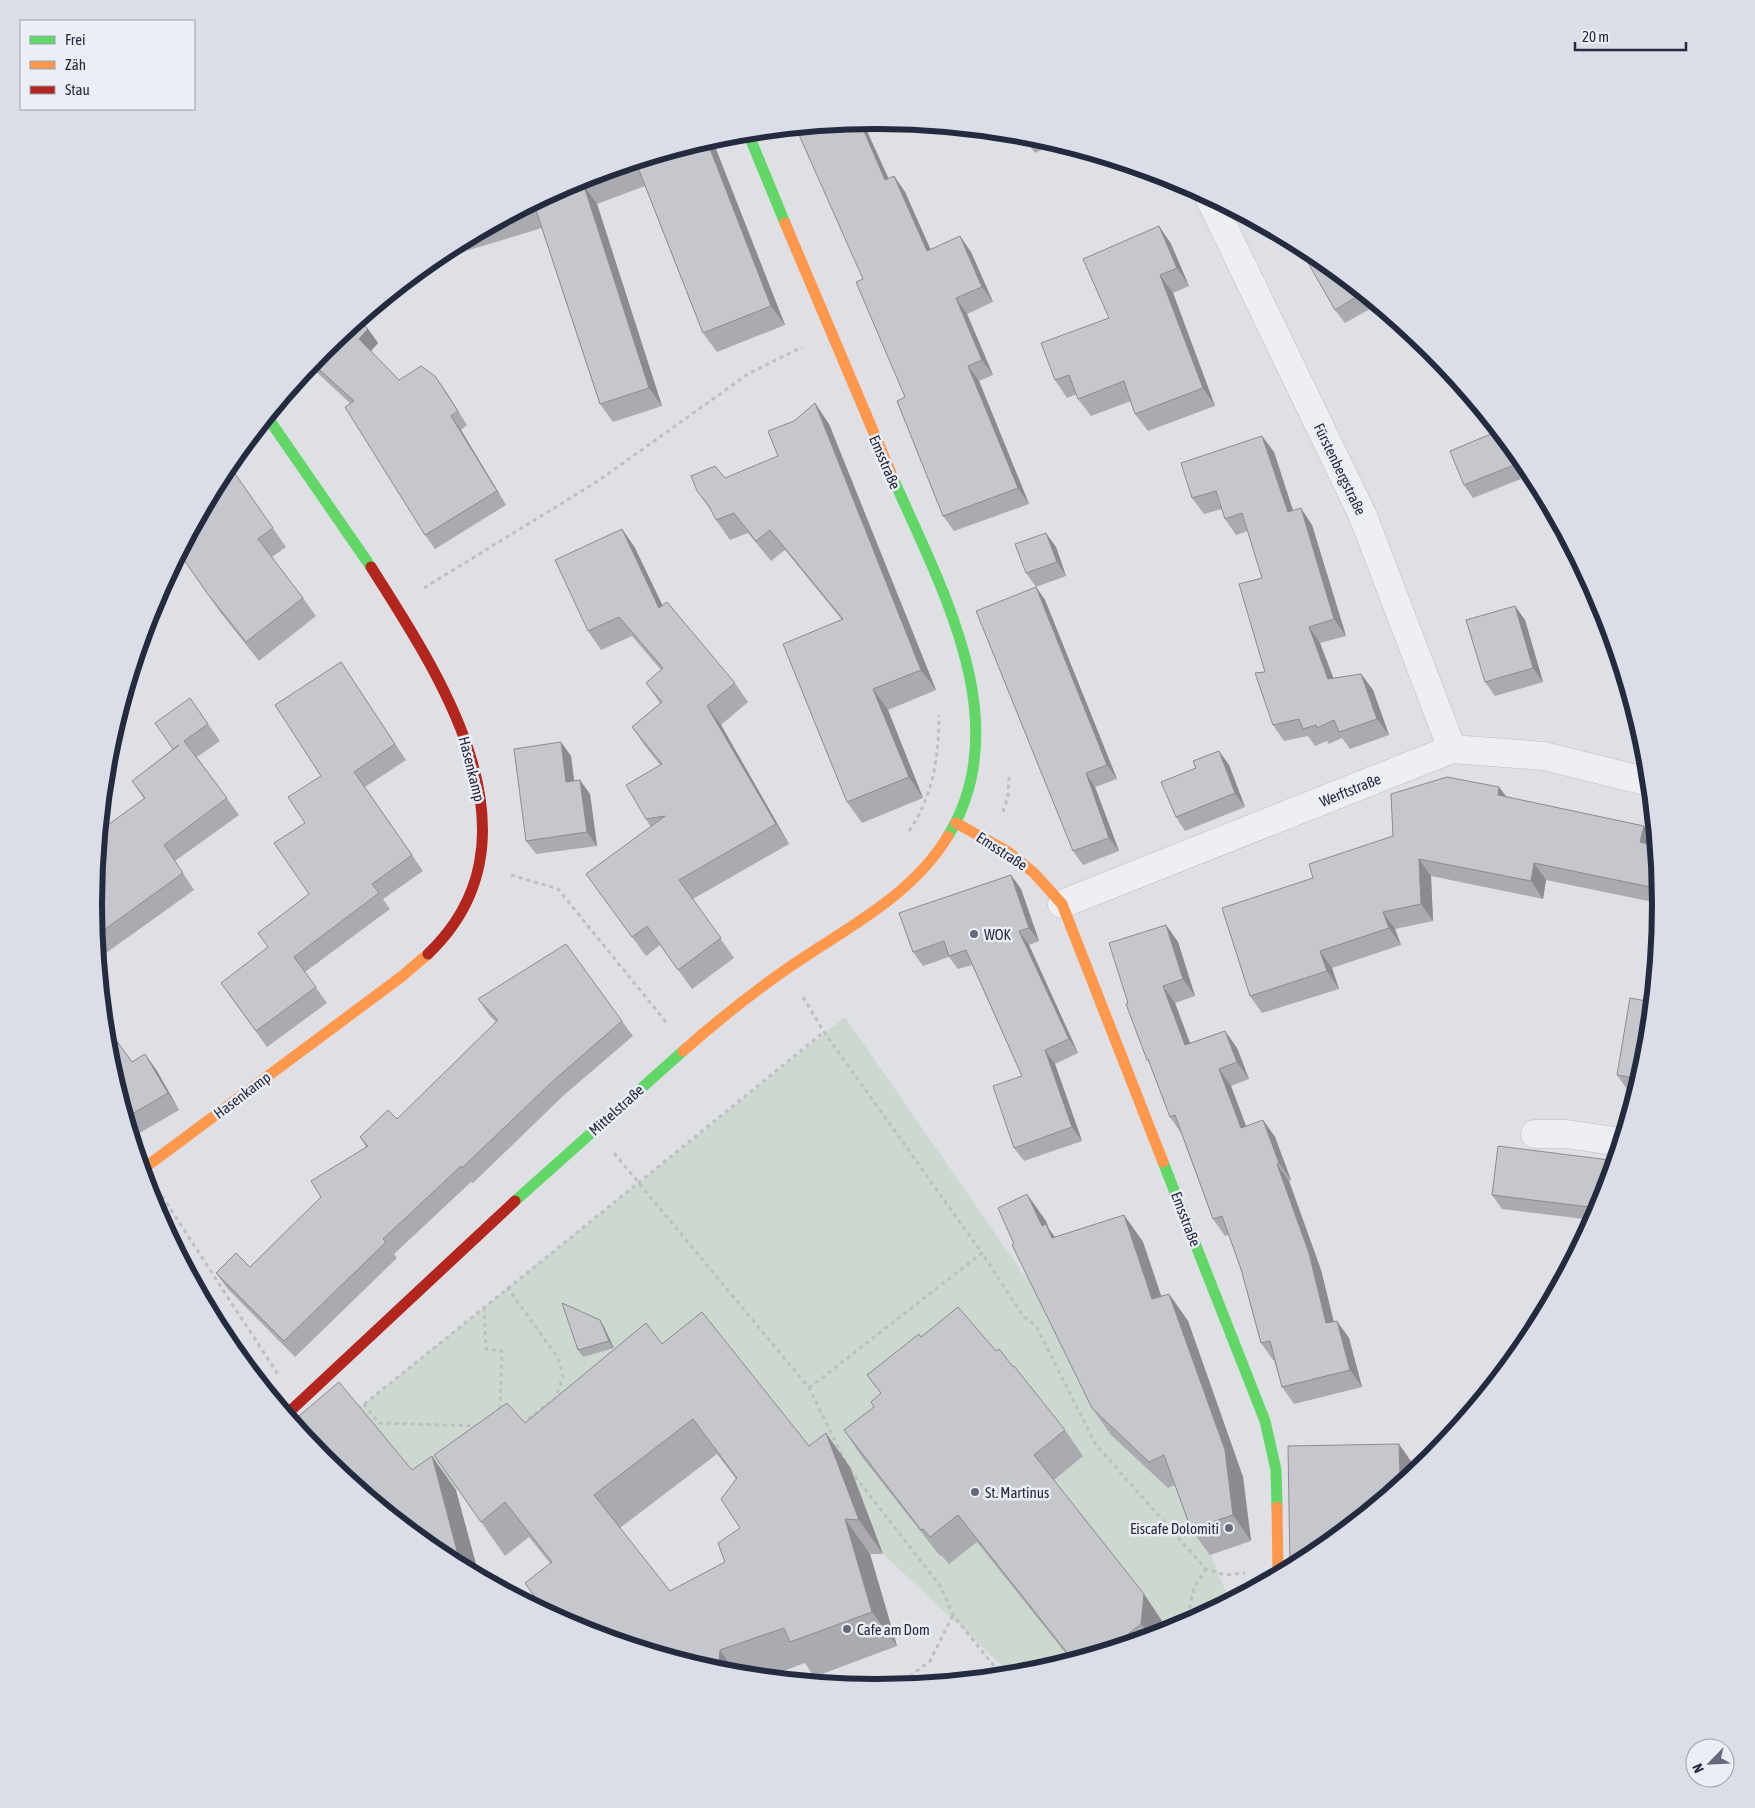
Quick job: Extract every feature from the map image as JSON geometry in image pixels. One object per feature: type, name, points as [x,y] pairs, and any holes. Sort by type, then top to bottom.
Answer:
[{"type":"street","name":"Emsstraße","points":[[751,140],[831,335],[943,595],[965,655],[975,706],[978,742],[975,765],[956,823],[1007,851],[1034,873],[1062,904],[1265,1421],[1276,1470],[1278,1567]]},
{"type":"street","name":"Fürstenbergstraße","points":[[1213,206],[1363,516],[1452,749]]},
{"type":"street","name":"Hasenkamp","points":[[148,1166],[401,977],[437,947],[460,914],[479,866],[482,808],[471,753],[454,707],[396,605],[335,510],[271,422]]},
{"type":"street","name":"Werftstraße","points":[[1062,904],[1452,749],[1544,756],[1642,780]]},
{"type":"street","name":"Mittelstraße","points":[[291,1410],[593,1131],[687,1048],[787,969],[911,882],[932,861],[956,823]]},
{"type":"street","points":[[1535,1134],[1566,1134],[1615,1141]]},
{"type":"path","points":[[396,605],[598,481],[748,374],[831,335]]},
{"type":"path","points":[[905,837],[929,793],[939,749],[939,714]]},
{"type":"path","points":[[479,866],[558,889],[687,1048]]},
{"type":"path","points":[[802,995],[824,1032],[982,1253],[1023,1316],[1036,1326],[1096,1445],[1206,1569],[1225,1575],[1268,1573]]},
{"type":"path","points":[[357,1410],[507,1287],[611,1207],[824,1032]]},
{"type":"path","points":[[593,1131],[640,1182],[809,1388],[848,1467],[941,1587],[953,1615],[997,1669]]},
{"type":"path","points":[[156,1188],[283,1382],[300,1402]]},
{"type":"path","points":[[809,1388],[982,1253]]},
{"type":"path","points":[[507,1287],[558,1358],[562,1377],[555,1399],[519,1426]]},
{"type":"path","points":[[484,1307],[486,1349],[502,1351],[500,1416]]},
{"type":"path","points":[[364,1404],[379,1423],[481,1426]]},
{"type":"path","points":[[1188,1613],[1194,1588],[1206,1569]]},
{"type":"path","points":[[908,1678],[930,1662],[953,1615]]},
{"type":"shaded area","points":[[845,1017],[1024,1275],[1031,1272],[1182,1482],[1227,1595],[1174,1620],[1127,1638],[1078,1653],[1004,1668],[883,1554],[875,1532],[726,1347],[506,1457],[436,1504],[357,1410]]},
{"type":"building","points":[[863,130],[885,180],[894,176],[927,251],[960,236],[982,287],[956,298],[982,360],[968,366],[1018,488],[943,516],[897,401],[905,397],[856,282],[863,279],[799,134]]},
{"type":"building","points":[[710,148],[771,306],[703,333],[638,167]]},
{"type":"building","points":[[584,187],[649,388],[600,404],[536,209]]},
{"type":"building","points":[[1159,226],[1177,268],[1160,275],[1203,388],[1135,414],[1124,381],[1078,399],[1069,375],[1055,380],[1041,343],[1109,318],[1083,259]]},
{"type":"building","points":[[1308,260],[1358,296],[1335,310],[1307,261]]},
{"type":"building","points":[[363,325],[368,329],[359,339],[399,380],[421,366],[435,376],[458,411],[451,416],[497,491],[425,535],[345,407],[354,401],[318,368]]},
{"type":"building","points":[[815,403],[921,670],[873,689],[909,777],[847,802],[783,644],[843,619],[770,530],[756,541],[734,513],[716,520],[709,506],[697,491],[691,476],[715,466],[725,478],[778,456],[768,431],[794,421]]},
{"type":"building","points":[[1493,433],[1520,471],[1517,472],[1514,465],[1464,485],[1450,451]]},
{"type":"building","points":[[1262,436],[1288,512],[1301,508],[1334,619],[1309,627],[1328,679],[1361,674],[1377,719],[1339,732],[1334,720],[1317,728],[1316,725],[1303,729],[1299,719],[1273,725],[1255,673],[1265,672],[1239,584],[1262,578],[1242,513],[1225,519],[1216,491],[1192,498],[1181,463]]},
{"type":"building","points":[[234,472],[273,528],[258,539],[303,598],[246,642],[207,593],[183,559],[206,516]]},
{"type":"building","points":[[622,529],[659,608],[667,602],[735,683],[707,706],[776,824],[679,880],[721,938],[678,970],[647,926],[632,937],[586,874],[665,816],[646,819],[626,785],[662,764],[632,727],[662,702],[646,683],[663,668],[619,617],[588,631],[555,560]]},
{"type":"building","points":[[1046,533],[1057,562],[1026,573],[1015,544]]},
{"type":"building","points":[[1036,587],[1107,765],[1086,773],[1109,838],[1073,851],[976,611]]},
{"type":"building","points":[[1515,606],[1533,668],[1485,682],[1466,620]]},
{"type":"building","points":[[341,662],[395,744],[354,772],[412,855],[372,884],[379,893],[294,957],[316,987],[256,1031],[221,983],[268,947],[258,933],[309,894],[274,843],[305,823],[288,797],[321,776],[275,705]]},
{"type":"building","points":[[190,698],[208,724],[184,741],[227,798],[164,845],[183,873],[103,931],[102,904],[107,826],[145,798],[132,781],[179,745],[173,749],[155,723]]},
{"type":"building","points":[[561,742],[566,782],[580,780],[587,832],[526,841],[514,749]]},
{"type":"building","points":[[1219,751],[1235,793],[1176,817],[1161,782],[1196,768],[1193,761]]},
{"type":"building","points":[[1447,777],[1499,787],[1498,795],[1644,826],[1640,842],[1650,845],[1652,887],[1534,863],[1531,881],[1419,859],[1421,904],[1383,912],[1389,928],[1320,951],[1327,971],[1250,996],[1222,908],[1313,878],[1309,864],[1393,836],[1391,794]]},
{"type":"building","points":[[1011,875],[1029,928],[1019,931],[1069,1039],[1045,1050],[1072,1127],[1014,1148],[993,1086],[1022,1076],[966,950],[949,956],[944,941],[913,952],[899,913]]},
{"type":"building","points":[[1166,925],[1183,979],[1163,986],[1185,1045],[1225,1031],[1237,1062],[1219,1069],[1241,1128],[1263,1120],[1309,1253],[1326,1323],[1337,1321],[1350,1370],[1282,1387],[1270,1341],[1261,1343],[1241,1269],[1222,1216],[1213,1219],[1175,1115],[1170,1117],[1126,1004],[1128,1003],[1109,943]]},
{"type":"building","points":[[566,944],[622,1021],[554,1080],[462,1168],[461,1166],[383,1239],[386,1242],[284,1341],[216,1273],[236,1253],[250,1267],[321,1197],[311,1181],[368,1146],[360,1137],[388,1110],[397,1119],[498,1020],[478,999]]},
{"type":"building","points":[[1630,998],[1646,1001],[1633,1078],[1617,1075]]},
{"type":"building","points":[[114,1037],[132,1062],[145,1054],[168,1093],[132,1114]]},
{"type":"building","points":[[1498,1146],[1609,1160],[1591,1207],[1492,1195]]},
{"type":"building","points":[[1027,1194],[1042,1226],[1046,1224],[1052,1238],[1124,1215],[1152,1299],[1169,1294],[1225,1450],[1233,1515],[1191,1529],[1164,1455],[1149,1462],[1092,1408],[1012,1245],[1014,1244],[998,1208]]},
{"type":"building","points":[[562,1303],[600,1320],[609,1341],[578,1350]]},
{"type":"building","name":"St. Martinus","points":[[958,1307],[996,1351],[999,1349],[1014,1366],[1065,1430],[1034,1455],[1144,1594],[1141,1624],[1121,1640],[1069,1655],[958,1515],[930,1537],[923,1529],[921,1530],[844,1430],[874,1407],[871,1402],[881,1393],[867,1375],[919,1334],[921,1337]]},
{"type":"building","points":[[702,1312],[809,1446],[826,1433],[859,1520],[845,1519],[872,1612],[790,1642],[784,1628],[720,1650],[719,1662],[677,1653],[628,1638],[581,1620],[537,1600],[525,1583],[552,1562],[505,1502],[481,1522],[434,1455],[507,1403],[525,1423],[646,1323],[662,1344]],"holes":[[[693,1419],[737,1478],[721,1499],[740,1528],[718,1543],[725,1562],[670,1591],[594,1495]]]},
{"type":"building","points":[[339,1382],[412,1470],[432,1456],[458,1555],[406,1519],[367,1487],[329,1452],[297,1417]]},
{"type":"building","points":[[1399,1444],[1400,1476],[1349,1519],[1290,1559],[1288,1446]]},
{"type":"traffic: fast","points":[[751,140],[785,223]]},
{"type":"traffic: fast","points":[[271,422],[371,567]]},
{"type":"traffic: fast","points":[[893,478],[950,609],[964,655],[974,701],[976,747],[968,792],[948,836]]},
{"type":"traffic: fast","points":[[515,1201],[683,1051]]},
{"type":"traffic: fast","points":[[1163,1162],[1265,1421],[1276,1470],[1277,1507]]},
{"type":"traffic: slow","points":[[785,223],[893,478]]},
{"type":"traffic: slow","points":[[956,823],[1007,851],[1034,873],[1062,904],[1163,1162]]},
{"type":"traffic: slow","points":[[683,1051],[763,986],[877,909],[897,893],[916,876],[948,836]]},
{"type":"traffic: slow","points":[[148,1165],[401,977],[428,954]]},
{"type":"traffic: slow","points":[[1277,1507],[1278,1567]]},
{"type":"traffic: jam","points":[[371,567],[399,610],[452,707],[471,759],[482,810],[480,860],[463,909],[428,954]]},
{"type":"traffic: jam","points":[[291,1410],[515,1201]]},
{"type":"place","name":"WOK","points":[[974,934]]},
{"type":"place","name":"St. Martinus","points":[[975,1492]]},
{"type":"place","name":"Eiscafe Dolomiti","points":[[1229,1528]]},
{"type":"place","name":"Cafe am Dom","points":[[847,1629]]}]
